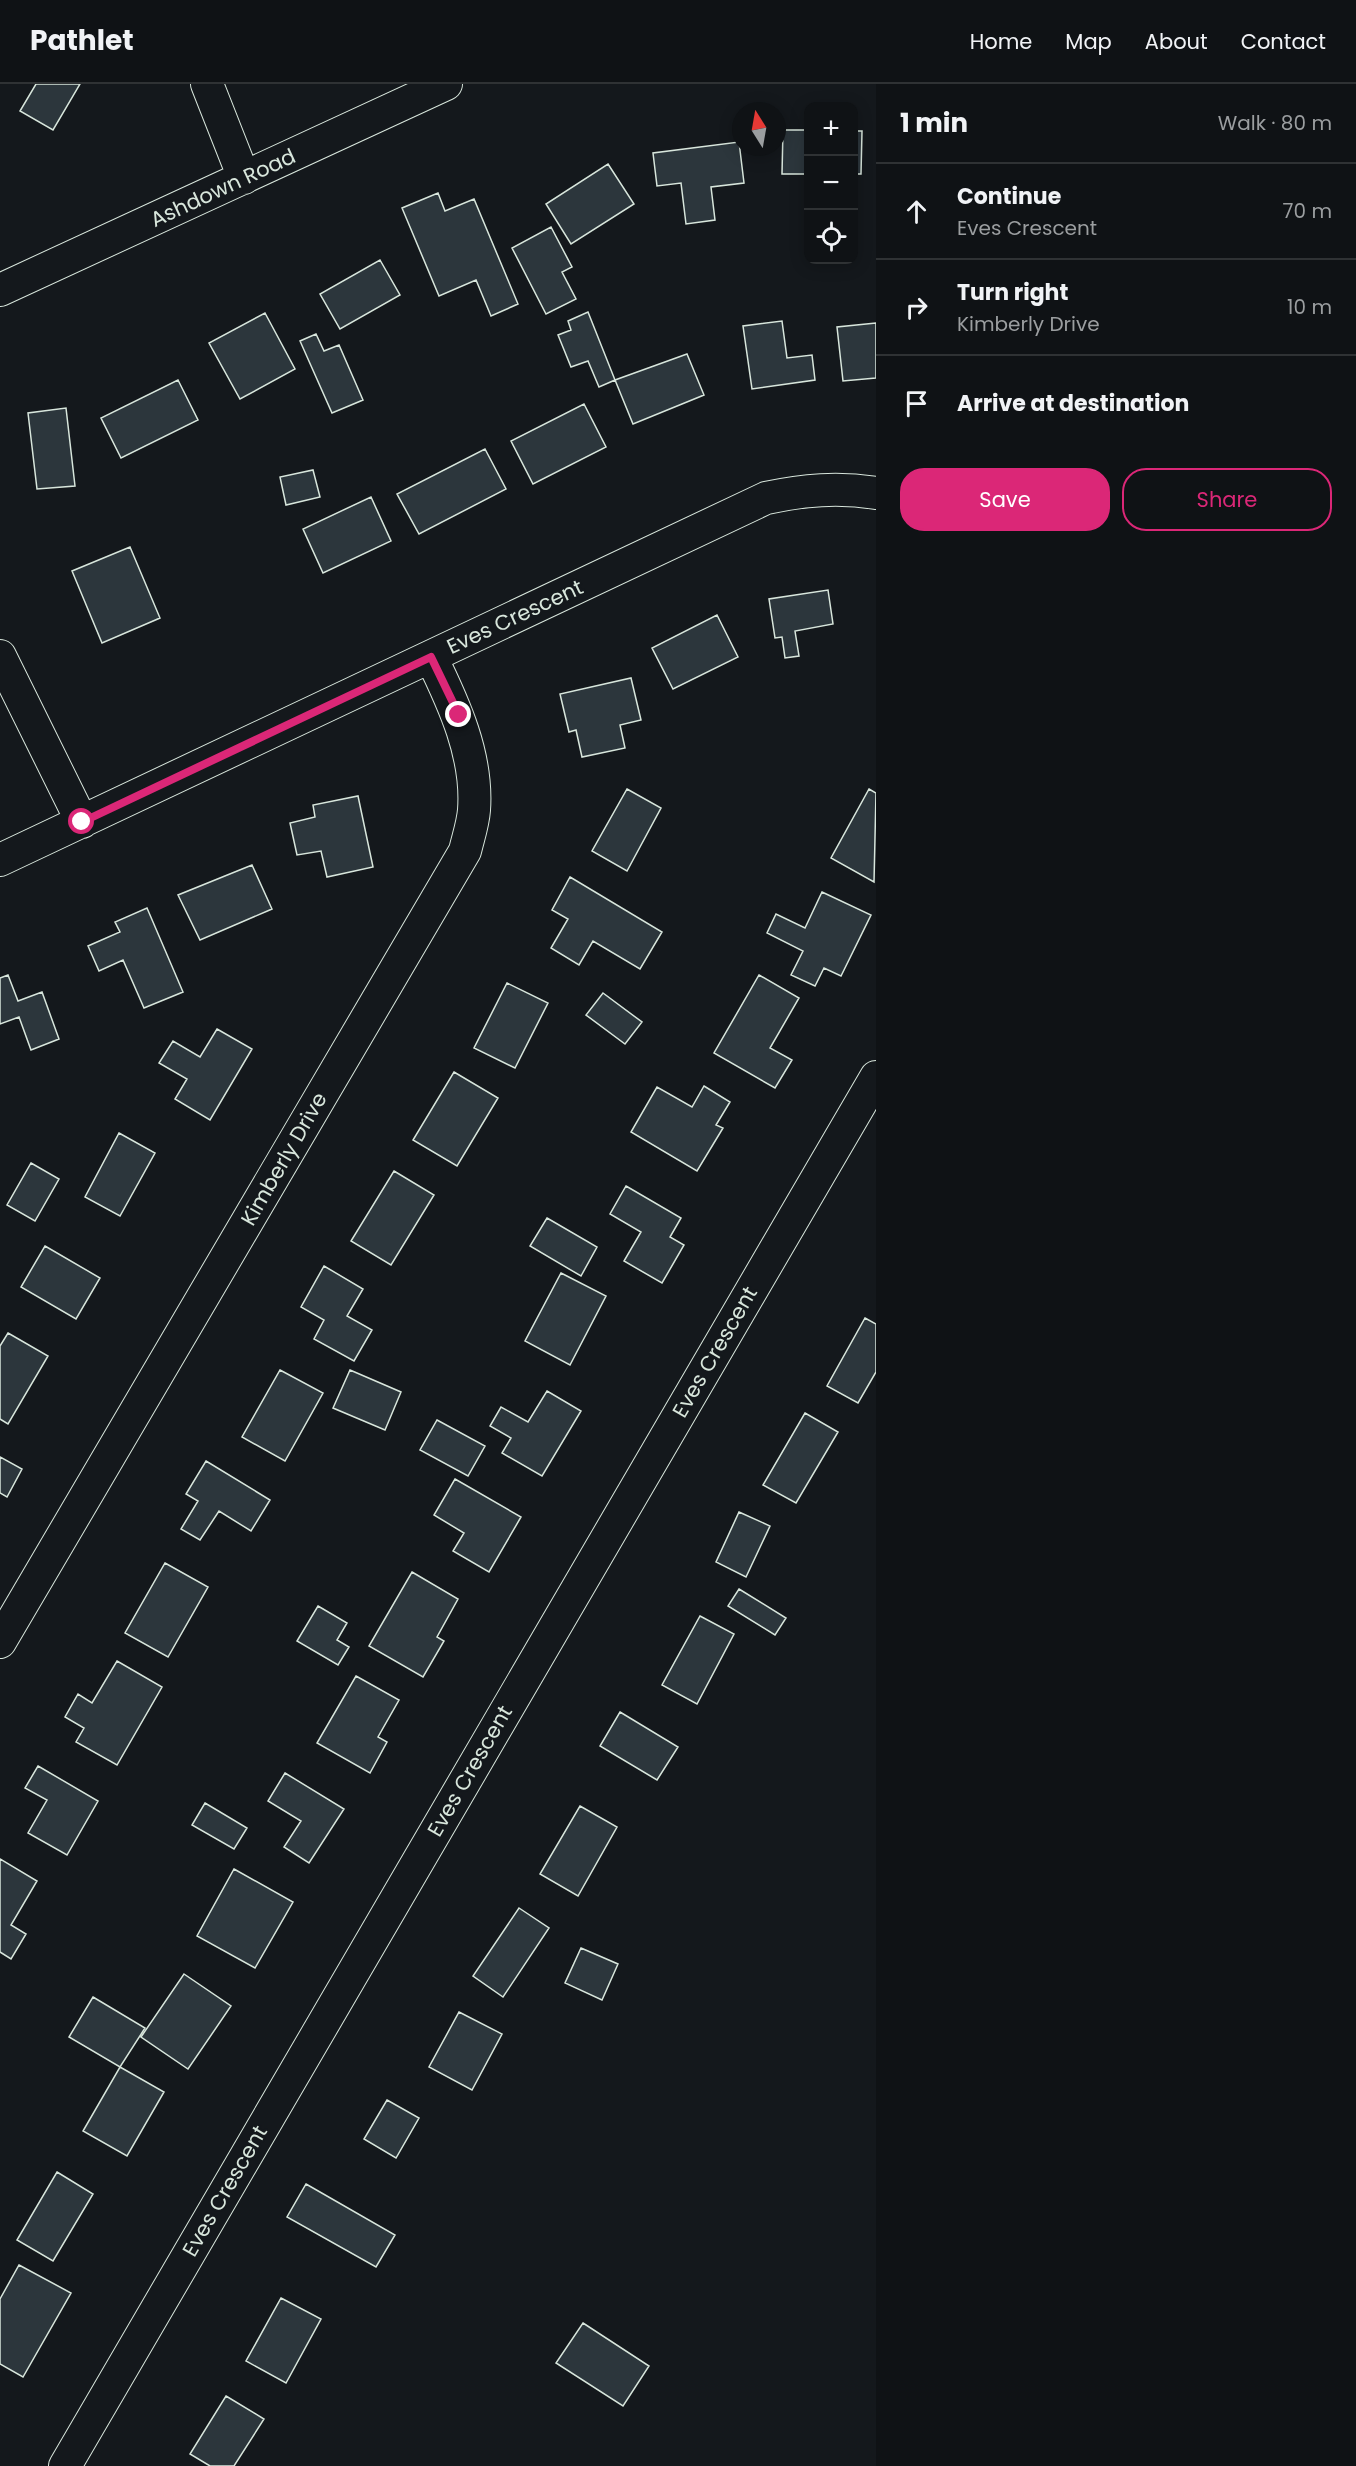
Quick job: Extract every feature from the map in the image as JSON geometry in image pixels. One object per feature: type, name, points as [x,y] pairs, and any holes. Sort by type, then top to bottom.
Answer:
[{"type":"street","points":[[207,84],[244,178]]},
{"type":"street","name":"Ashdown Road","points":[[0,290],[446,84]]},
{"type":"street","name":"Eves Crescent","points":[[0,860],[766,498],[808,489],[848,488],[876,493]]},
{"type":"street","points":[[0,656],[82,822]]},
{"type":"street","name":"Kimberly Drive","points":[[0,1642],[465,851],[474,812],[473,778],[459,715],[431,657]]},
{"type":"street","name":"Eves Crescent","points":[[65,2466],[876,1077]]},
{"type":"building","points":[[36,84],[80,84],[53,130],[20,111]]},
{"type":"building","points":[[786,130],[804,130],[804,174],[782,174],[782,156],[786,156]]},
{"type":"building","points":[[858,131],[862,131],[861,174],[858,174]]},
{"type":"building","points":[[732,143],[732,156],[741,156],[744,183],[711,187],[715,220],[686,224],[681,183],[657,186],[653,153]]},
{"type":"building","points":[[608,164],[634,204],[571,244],[546,204]]},
{"type":"building","points":[[438,193],[445,211],[474,199],[518,304],[491,316],[476,280],[439,296],[402,208]]},
{"type":"building","points":[[551,227],[572,267],[562,272],[576,299],[546,314],[512,248]]},
{"type":"building","points":[[380,260],[400,295],[340,329],[320,294]]},
{"type":"building","points":[[588,312],[615,380],[599,387],[588,361],[571,367],[558,335],[571,330],[568,321]]},
{"type":"building","points":[[265,313],[295,369],[240,399],[209,343]]},
{"type":"building","points":[[782,321],[787,358],[812,355],[815,380],[752,389],[743,326]]},
{"type":"building","points":[[876,323],[876,378],[843,381],[837,327]]},
{"type":"building","points":[[316,334],[324,351],[339,345],[363,400],[332,413],[300,341]]},
{"type":"building","points":[[687,354],[704,395],[633,424],[615,380]]},
{"type":"building","points":[[178,380],[198,420],[121,458],[101,418]]},
{"type":"building","points":[[584,404],[606,447],[533,484],[511,441]]},
{"type":"building","points":[[66,408],[75,486],[37,489],[28,413]]},
{"type":"building","points":[[485,449],[506,489],[419,534],[397,494]]},
{"type":"building","points":[[313,470],[320,497],[286,505],[280,477]]},
{"type":"building","points":[[371,497],[391,541],[323,573],[303,529]]},
{"type":"building","points":[[130,547],[160,618],[102,643],[72,571]]},
{"type":"building","points":[[828,590],[833,624],[795,631],[799,656],[785,658],[782,637],[775,638],[769,599]]},
{"type":"building","points":[[717,615],[738,657],[673,689],[652,648]]},
{"type":"building","points":[[631,678],[641,720],[620,725],[625,748],[582,757],[576,730],[569,732],[560,694]]},
{"type":"building","points":[[627,789],[661,808],[627,871],[592,851]]},
{"type":"building","points":[[869,789],[876,793],[874,882],[831,858]]},
{"type":"building","points":[[358,796],[373,867],[327,877],[321,851],[297,855],[290,823],[315,817],[313,805]]},
{"type":"building","points":[[252,865],[272,909],[200,940],[178,895]]},
{"type":"building","points":[[570,877],[662,932],[640,969],[593,941],[579,965],[551,948],[568,919],[552,910]]},
{"type":"building","points":[[822,892],[871,915],[841,976],[824,968],[815,986],[791,975],[803,951],[767,933],[776,914],[805,928]]},
{"type":"building","points":[[147,908],[183,992],[144,1008],[123,960],[99,971],[88,946],[120,932],[115,922]]},
{"type":"building","points":[[8,975],[18,1001],[42,992],[59,1039],[31,1050],[19,1017],[0,1024],[0,978]]},
{"type":"building","points":[[759,975],[799,998],[770,1048],[792,1060],[775,1088],[714,1053]]},
{"type":"building","points":[[507,983],[548,1003],[515,1068],[474,1048]]},
{"type":"building","points":[[603,993],[642,1022],[625,1044],[586,1015]]},
{"type":"building","points":[[217,1029],[252,1049],[210,1120],[175,1099],[187,1079],[159,1063],[173,1041],[200,1057]]},
{"type":"building","points":[[454,1072],[498,1098],[457,1166],[413,1140]]},
{"type":"building","points":[[704,1086],[730,1102],[716,1125],[723,1128],[697,1171],[631,1132],[657,1087],[692,1107]]},
{"type":"building","points":[[119,1133],[155,1153],[120,1216],[85,1197]]},
{"type":"building","points":[[31,1163],[59,1179],[35,1221],[7,1205]]},
{"type":"building","points":[[394,1171],[434,1195],[391,1265],[351,1241]]},
{"type":"building","points":[[626,1186],[681,1218],[670,1237],[684,1245],[662,1283],[624,1261],[641,1232],[610,1214]]},
{"type":"building","points":[[547,1218],[597,1247],[581,1276],[530,1246]]},
{"type":"building","points":[[45,1246],[100,1278],[76,1319],[21,1287]]},
{"type":"building","points":[[324,1266],[363,1289],[347,1316],[372,1330],[354,1361],[314,1339],[324,1320],[301,1307]]},
{"type":"building","points":[[561,1273],[606,1296],[570,1365],[525,1341]]},
{"type":"building","points":[[865,1318],[876,1324],[876,1372],[858,1403],[827,1386]]},
{"type":"building","points":[[8,1333],[48,1356],[8,1424],[0,1419],[0,1346]]},
{"type":"building","points":[[280,1370],[323,1393],[285,1461],[242,1437]]},
{"type":"building","points":[[350,1370],[401,1392],[385,1430],[333,1408]]},
{"type":"building","points":[[547,1391],[581,1411],[542,1476],[502,1453],[511,1438],[490,1426],[501,1407],[528,1422]]},
{"type":"building","points":[[805,1413],[838,1432],[796,1503],[763,1485]]},
{"type":"building","points":[[437,1420],[485,1446],[468,1476],[420,1450]]},
{"type":"building","points":[[0,1457],[22,1469],[7,1497],[0,1493]]},
{"type":"building","points":[[206,1461],[270,1500],[251,1531],[219,1511],[200,1540],[181,1529],[198,1501],[186,1494]]},
{"type":"building","points":[[455,1479],[521,1517],[489,1572],[453,1551],[464,1533],[434,1515]]},
{"type":"building","points":[[739,1512],[770,1526],[746,1577],[716,1562]]},
{"type":"building","points":[[165,1563],[208,1587],[168,1657],[125,1633]]},
{"type":"building","points":[[412,1572],[458,1599],[437,1637],[444,1641],[423,1677],[369,1646]]},
{"type":"building","points":[[739,1589],[786,1618],[775,1635],[728,1606]]},
{"type":"building","points":[[318,1606],[347,1623],[337,1640],[349,1647],[338,1665],[297,1641]]},
{"type":"building","points":[[700,1616],[734,1634],[697,1704],[662,1685]]},
{"type":"building","points":[[117,1661],[162,1687],[117,1765],[76,1742],[84,1728],[65,1717],[78,1694],[92,1703]]},
{"type":"building","points":[[356,1676],[399,1700],[378,1737],[387,1742],[370,1773],[317,1743]]},
{"type":"building","points":[[620,1712],[678,1747],[657,1780],[600,1746]]},
{"type":"building","points":[[38,1766],[98,1801],[67,1855],[28,1833],[47,1800],[25,1788]]},
{"type":"building","points":[[285,1773],[344,1809],[309,1863],[284,1847],[301,1821],[268,1801]]},
{"type":"building","points":[[205,1803],[247,1828],[234,1849],[192,1825]]},
{"type":"building","points":[[580,1806],[617,1827],[578,1896],[540,1874]]},
{"type":"building","points":[[0,1859],[37,1881],[11,1925],[26,1934],[11,1959],[0,1952]]},
{"type":"building","points":[[234,1869],[293,1902],[255,1968],[197,1936]]},
{"type":"building","points":[[519,1908],[549,1928],[503,1997],[473,1976]]},
{"type":"building","points":[[581,1948],[618,1964],[602,2000],[565,1983]]},
{"type":"building","points":[[184,1974],[231,2006],[188,2069],[141,2037]]},
{"type":"building","points":[[93,1997],[145,2028],[120,2067],[69,2037]]},
{"type":"building","points":[[459,2012],[502,2034],[472,2090],[429,2067]]},
{"type":"building","points":[[120,2067],[164,2092],[127,2156],[83,2131]]},
{"type":"building","points":[[387,2100],[419,2118],[396,2158],[364,2139]]},
{"type":"building","points":[[57,2172],[93,2194],[53,2261],[17,2240]]},
{"type":"building","points":[[306,2184],[395,2235],[376,2267],[287,2217]]},
{"type":"building","points":[[19,2265],[71,2293],[23,2377],[0,2364],[0,2299]]},
{"type":"building","points":[[281,2298],[321,2319],[286,2383],[246,2361]]},
{"type":"building","points":[[583,2323],[649,2366],[623,2406],[556,2363]]},
{"type":"building","points":[[226,2396],[264,2419],[234,2466],[210,2466],[190,2454]]},
{"type":"route","points":[[82,822],[431,657],[459,715]]}]
